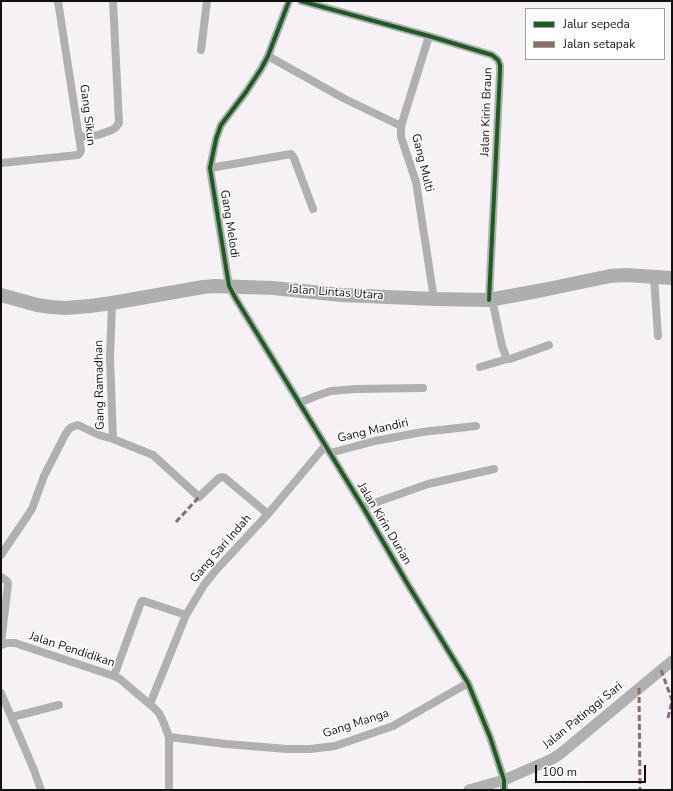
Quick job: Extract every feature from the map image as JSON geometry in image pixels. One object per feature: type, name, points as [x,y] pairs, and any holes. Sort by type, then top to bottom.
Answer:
[{"type":"highway","name":"Jalan Lintas Utara","points":[[1,295],[37,305],[66,308],[112,303],[215,286],[273,288],[342,295],[434,299],[491,299],[610,276],[626,275],[672,278]]},
{"type":"main road","name":"Jalan Patinggi Sari","points":[[469,790],[504,785],[560,754],[672,661]]},
{"type":"street","name":"Gang Sikun","points":[[1,163],[78,155],[81,150],[58,1]]},
{"type":"street","points":[[79,137],[98,135],[112,130],[119,123],[113,1]]},
{"type":"street","points":[[201,50],[206,1]]},
{"type":"street","points":[[289,1],[268,56],[261,70],[221,125],[216,139],[210,167],[291,154],[294,158],[313,209]]},
{"type":"street","name":"Jalan Kirin Braun","points":[[301,1],[430,36],[492,55],[498,60],[500,72],[491,299],[502,346],[507,359]]},
{"type":"street","name":"Gang Multi","points":[[430,36],[401,126],[401,137],[416,182],[434,299]]},
{"type":"street","points":[[268,56],[343,98],[401,126]]},
{"type":"street","name":"Gang Melodi","points":[[210,167],[229,286]]},
{"type":"street","points":[[654,277],[658,336]]},
{"type":"street","name":"Jalan Kirin Durian","points":[[229,286],[468,683],[490,737],[504,785]]},
{"type":"street","name":"Gang Ramadhan","points":[[112,303],[110,357],[114,439],[153,455],[199,497],[218,478],[222,477],[268,514]]},
{"type":"street","points":[[480,367],[510,359],[549,345]]},
{"type":"street","points":[[299,403],[331,391],[423,388]]},
{"type":"street","points":[[1,555],[32,508],[44,476],[65,435],[72,426],[78,425],[100,435],[114,439]]},
{"type":"street","name":"Gang Mandiri","points":[[327,450],[422,432],[476,426]]},
{"type":"street","name":"Gang Sari Indah","points":[[150,704],[186,615],[204,585],[216,570],[327,450]]},
{"type":"street","points":[[363,507],[428,484],[494,469]]},
{"type":"street","points":[[1,577],[8,584],[1,644]]},
{"type":"street","points":[[114,676],[142,601],[186,615]]},
{"type":"street","name":"Jalan Pendidikan","points":[[1,644],[15,643],[120,679],[159,713],[169,737]]},
{"type":"street","name":"Gang Manga","points":[[169,737],[287,749],[310,749],[335,746],[392,726],[468,683]]},
{"type":"street","points":[[1,693],[41,790]]},
{"type":"street","points":[[12,717],[59,705]]},
{"type":"street","points":[[169,737],[169,790]]},
{"type":"marked path","points":[[176,522],[199,497]]},
{"type":"marked path","points":[[661,670],[672,700]]},
{"type":"marked path","points":[[639,688],[640,790]]},
{"type":"marked path","points":[[668,718],[672,701]]},
{"type":"cycle path","points":[[289,1],[268,56],[246,92],[221,125],[216,139],[210,168],[229,286],[468,683],[490,737],[504,780],[504,790]]},
{"type":"cycle path","points":[[301,1],[429,36],[492,55],[498,60],[500,72],[489,300]]}]
